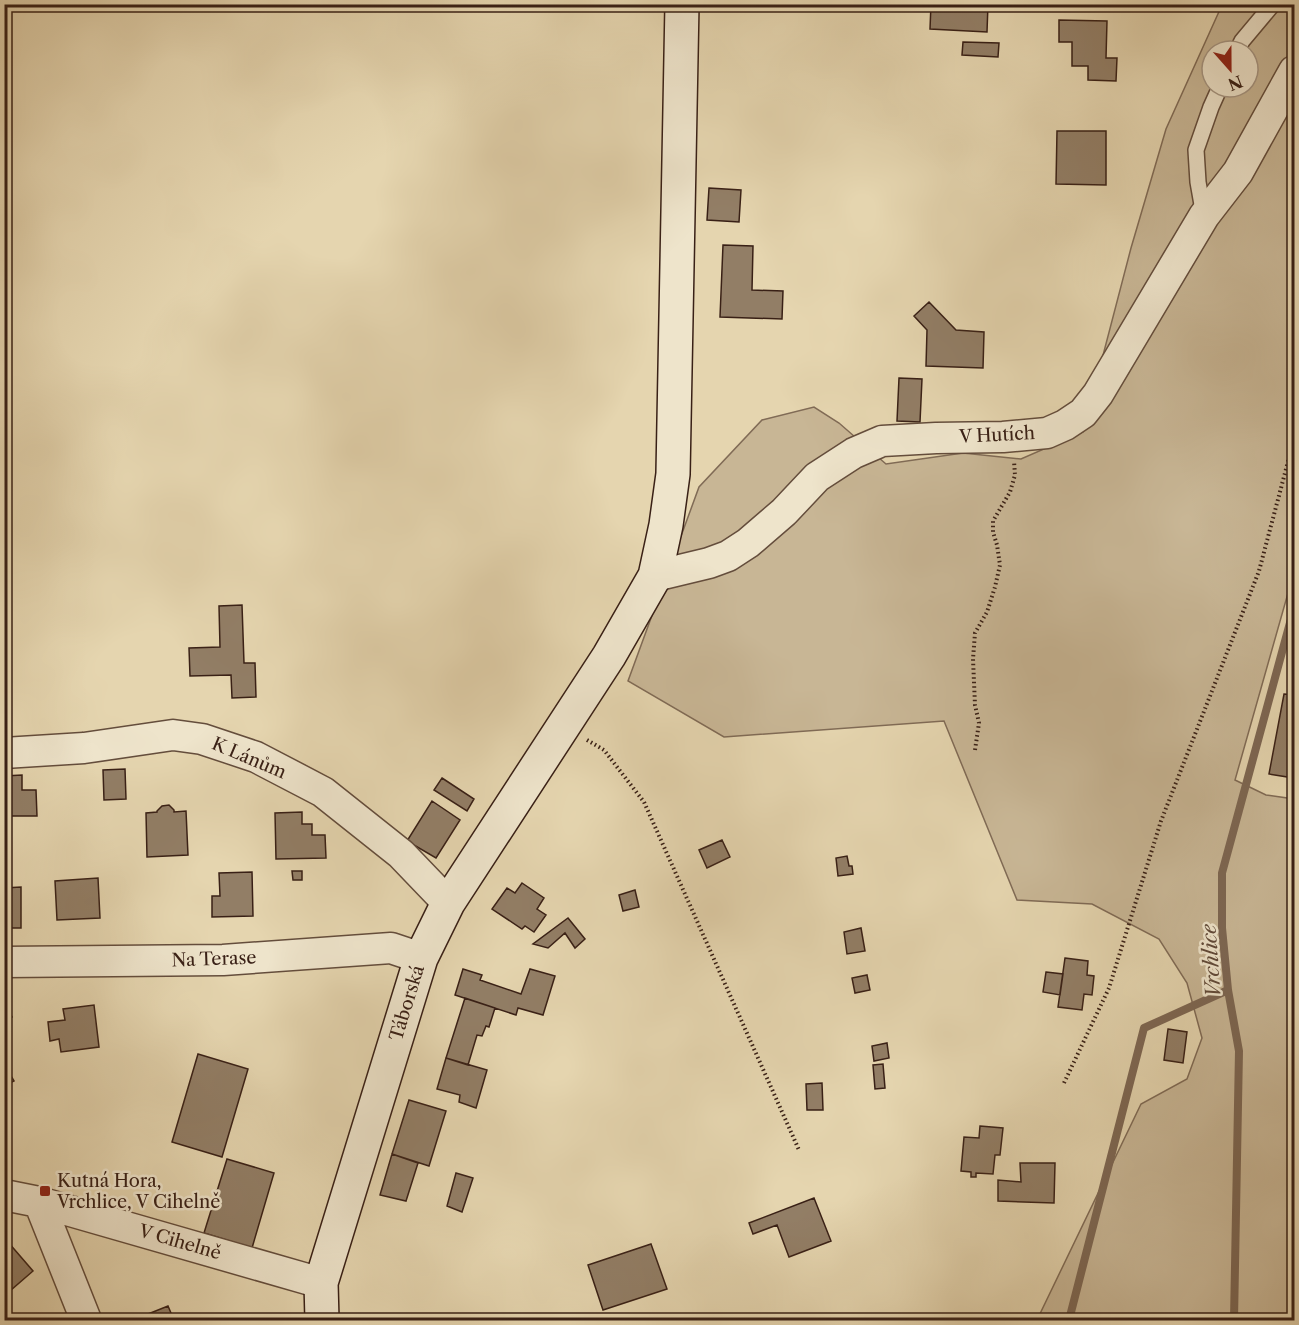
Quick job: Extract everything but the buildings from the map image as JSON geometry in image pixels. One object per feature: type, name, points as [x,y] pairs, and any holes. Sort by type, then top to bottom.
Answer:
[{"type":"street","name":"Táborská","points":[[322,1320],[321,1283],[421,958],[448,903],[609,656],[655,576],[666,525],[673,474],[682,4]]},
{"type":"street","name":"V Hutích","points":[[655,576],[728,556],[748,543],[817,477],[854,453],[882,441],[1012,436],[1047,432],[1065,425],[1083,413],[1098,394],[1204,216],[1239,172],[1294,71]]},
{"type":"street","name":"K Lánům","points":[[4,753],[84,748],[172,735],[202,739],[256,758],[323,792],[401,854],[448,903]]},
{"type":"street","name":"Na Terase","points":[[4,962],[223,960],[391,948],[421,958]]},
{"type":"street","name":"V Cihelně","points":[[4,1195],[39,1202],[321,1283]]},
{"type":"street","points":[[39,1202],[86,1320]]},
{"type":"lane","points":[[1244,39],[1273,4]]},
{"type":"lane","points":[[1204,216],[1198,182],[1196,150],[1215,99]]},
{"type":"path","points":[[975,750],[979,723],[975,705],[973,659],[975,633],[987,612],[1000,565],[993,521],[1010,492],[1015,475],[1012,436]]},
{"type":"path","points":[[1064,1083],[1109,988],[1161,821],[1259,570],[1294,439]]},
{"type":"path","points":[[567,721],[604,750],[644,802],[799,1150]]},
{"type":"shaded area","points":[[1222,5],[1294,5],[1294,572],[1235,780],[1266,795],[1294,799],[1294,1320],[1037,1320],[1141,1104],[1187,1079],[1202,1038],[1187,983],[1159,939],[1092,904],[1017,900],[944,721],[724,737],[628,681],[699,487],[762,420],[814,407],[839,423],[886,464],[963,453],[1021,459],[1083,432],[1131,248],[1166,129],[1200,54],[1200,99],[1260,99],[1260,39],[1207,39]]},
{"type":"waterway","name":"Vrchlice","points":[[1234,1320],[1239,1051],[1228,990],[1222,928],[1222,873],[1294,608]]},
{"type":"waterway","points":[[1069,1320],[1144,1028],[1228,990]]},
{"type":"place","name":"Kutná Hora, Vrchlice, V Cihelně","points":[[45,1191]]}]
